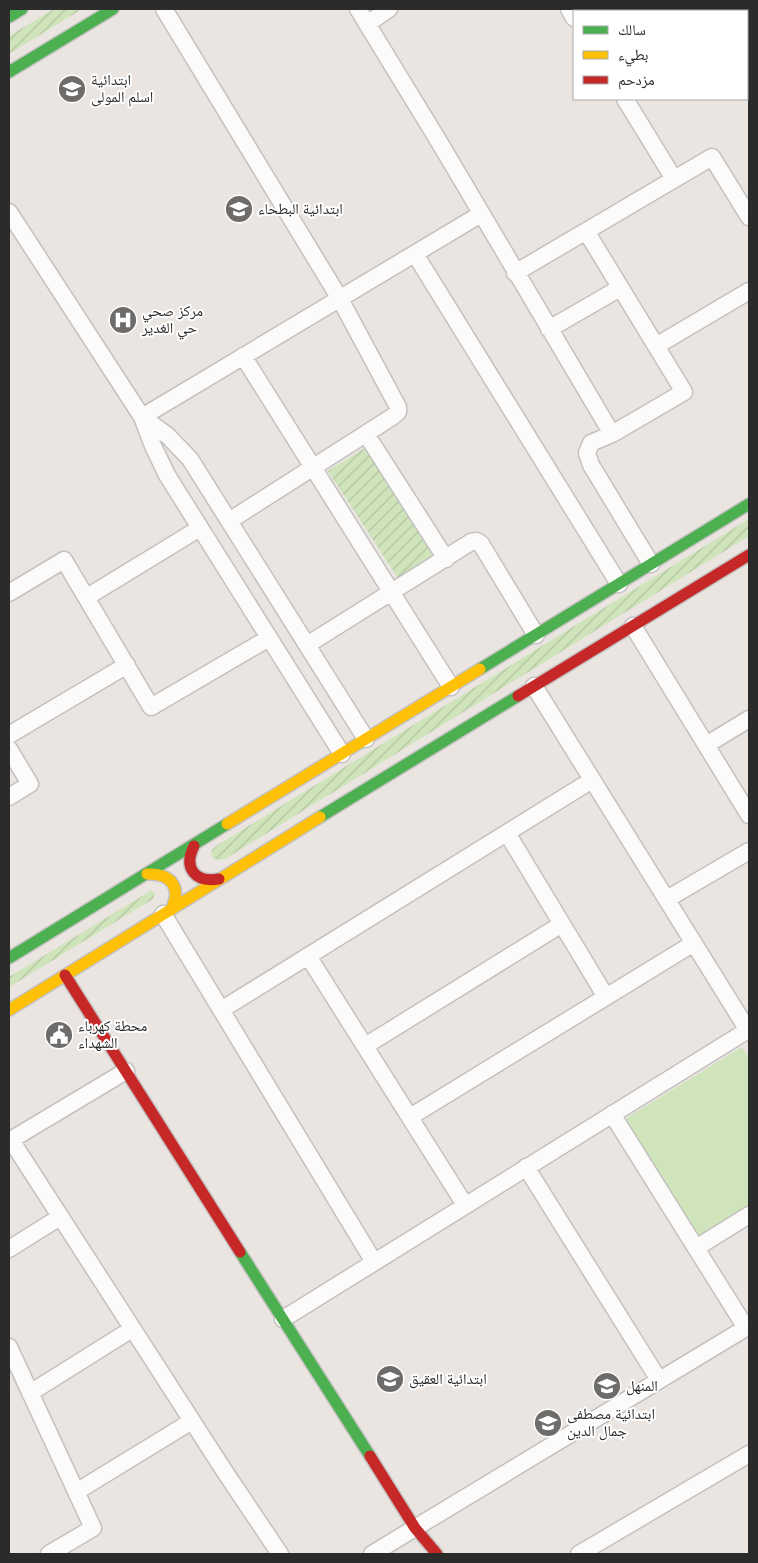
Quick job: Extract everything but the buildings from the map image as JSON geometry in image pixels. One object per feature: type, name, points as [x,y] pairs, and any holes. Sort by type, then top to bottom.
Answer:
[{"type":"main road","points":[[9,17],[22,9]]},
{"type":"main road","points":[[9,72],[113,9]]},
{"type":"main road","points":[[9,958],[749,504]]},
{"type":"main road","points":[[9,1010],[219,879],[749,555]]},
{"type":"main road","points":[[194,846],[188,859],[193,873],[198,878],[204,880],[212,881],[219,879]]},
{"type":"main road","points":[[147,874],[154,873],[166,876],[174,886],[176,898],[167,912]]},
{"type":"main road","points":[[65,975],[415,1528],[437,1554]]},
{"type":"street","points":[[164,9],[340,299],[398,407],[398,412],[366,434],[312,466],[229,521]]},
{"type":"street","points":[[358,9],[612,434]]},
{"type":"street","points":[[367,24],[389,9]]},
{"type":"street","points":[[626,100],[674,179]]},
{"type":"street","points":[[515,273],[712,157],[747,209]]},
{"type":"street","points":[[9,212],[142,417],[160,461],[342,754]]},
{"type":"street","points":[[142,417],[481,214]]},
{"type":"street","points":[[586,231],[684,392],[612,434],[591,444],[587,453],[592,465],[651,564]]},
{"type":"street","points":[[415,254],[619,584]]},
{"type":"street","points":[[549,329],[620,288]]},
{"type":"street","points":[[656,346],[749,291]]},
{"type":"street","points":[[243,356],[451,687]]},
{"type":"street","points":[[142,417],[168,436],[190,459],[366,739]]},
{"type":"street","points":[[366,434],[446,559]]},
{"type":"street","points":[[87,597],[200,528]]},
{"type":"street","points":[[307,645],[471,542],[477,541],[536,635]]},
{"type":"street","points":[[226,568],[250,554]]},
{"type":"street","points":[[9,593],[64,560],[151,707],[269,638]]},
{"type":"street","points":[[633,626],[749,815]]},
{"type":"street","points":[[9,736],[127,666]]},
{"type":"street","points":[[283,1319],[748,1031],[534,686]]},
{"type":"street","points":[[706,745],[749,719]]},
{"type":"street","points":[[9,749],[30,784],[9,797]]},
{"type":"street","points":[[221,1010],[592,780]]},
{"type":"street","points":[[507,833],[606,997]]},
{"type":"street","points":[[666,900],[749,852]]},
{"type":"street","points":[[167,912],[221,1010],[374,1262]]},
{"type":"street","points":[[365,1046],[562,924]]},
{"type":"street","points":[[410,1117],[694,943]]},
{"type":"street","points":[[308,956],[465,1205]]},
{"type":"street","points":[[126,1071],[10,1140],[275,1553]]},
{"type":"street","points":[[372,1554],[748,1327],[612,1114]]},
{"type":"street","points":[[526,1168],[659,1380]]},
{"type":"street","points":[[696,1248],[749,1215]]},
{"type":"street","points":[[9,1249],[60,1217]]},
{"type":"street","points":[[30,1393],[132,1329]]},
{"type":"street","points":[[9,1347],[93,1528],[49,1554]]},
{"type":"street","points":[[76,1492],[192,1422]]},
{"type":"street","points":[[579,1554],[749,1454]]},
{"type":"green space","points":[[54,9],[82,9],[9,54],[9,36]]},
{"type":"green space","points":[[365,448],[434,554],[398,578],[328,471]]},
{"type":"green space","points":[[749,519],[749,536],[225,859],[217,860],[211,855],[212,850],[216,846]]},
{"type":"green space","points":[[152,890],[155,893],[153,899],[9,987],[9,977]]},
{"type":"green space","points":[[742,1047],[749,1058],[749,1205],[698,1236],[625,1119]]},
{"type":"traffic: fast","points":[[9,17],[22,9]]},
{"type":"traffic: fast","points":[[9,72],[113,9]]},
{"type":"traffic: fast","points":[[480,669],[749,504]]},
{"type":"traffic: fast","points":[[320,817],[518,696]]},
{"type":"traffic: fast","points":[[9,958],[227,824]]},
{"type":"traffic: fast","points":[[240,1252],[370,1456]]},
{"type":"traffic: slow","points":[[227,824],[480,669]]},
{"type":"traffic: slow","points":[[9,1010],[320,817]]},
{"type":"traffic: slow","points":[[147,874],[163,876],[172,883],[175,895],[171,910]]},
{"type":"traffic: jam","points":[[518,696],[749,555]]},
{"type":"traffic: jam","points":[[194,846],[190,861],[193,872],[203,879],[219,879]]},
{"type":"traffic: jam","points":[[65,975],[240,1252]]},
{"type":"traffic: jam","points":[[370,1456],[415,1528],[437,1554]]},
{"type":"place","name":"ابتدائية اسلم المولى","points":[[72,89]]},
{"type":"place","name":"ابتدائية البطحاء","points":[[239,209]]},
{"type":"place","name":"مركز صحي حي الغدير","points":[[123,320]]},
{"type":"place","name":"محطة كهرباء الشهداء","points":[[59,1035]]},
{"type":"place","name":"ابتدائية العقيق","points":[[390,1379]]},
{"type":"place","name":"المنهل","points":[[607,1386]]},
{"type":"place","name":"ابتدائية مصطفى جمال الدين","points":[[548,1423]]}]
